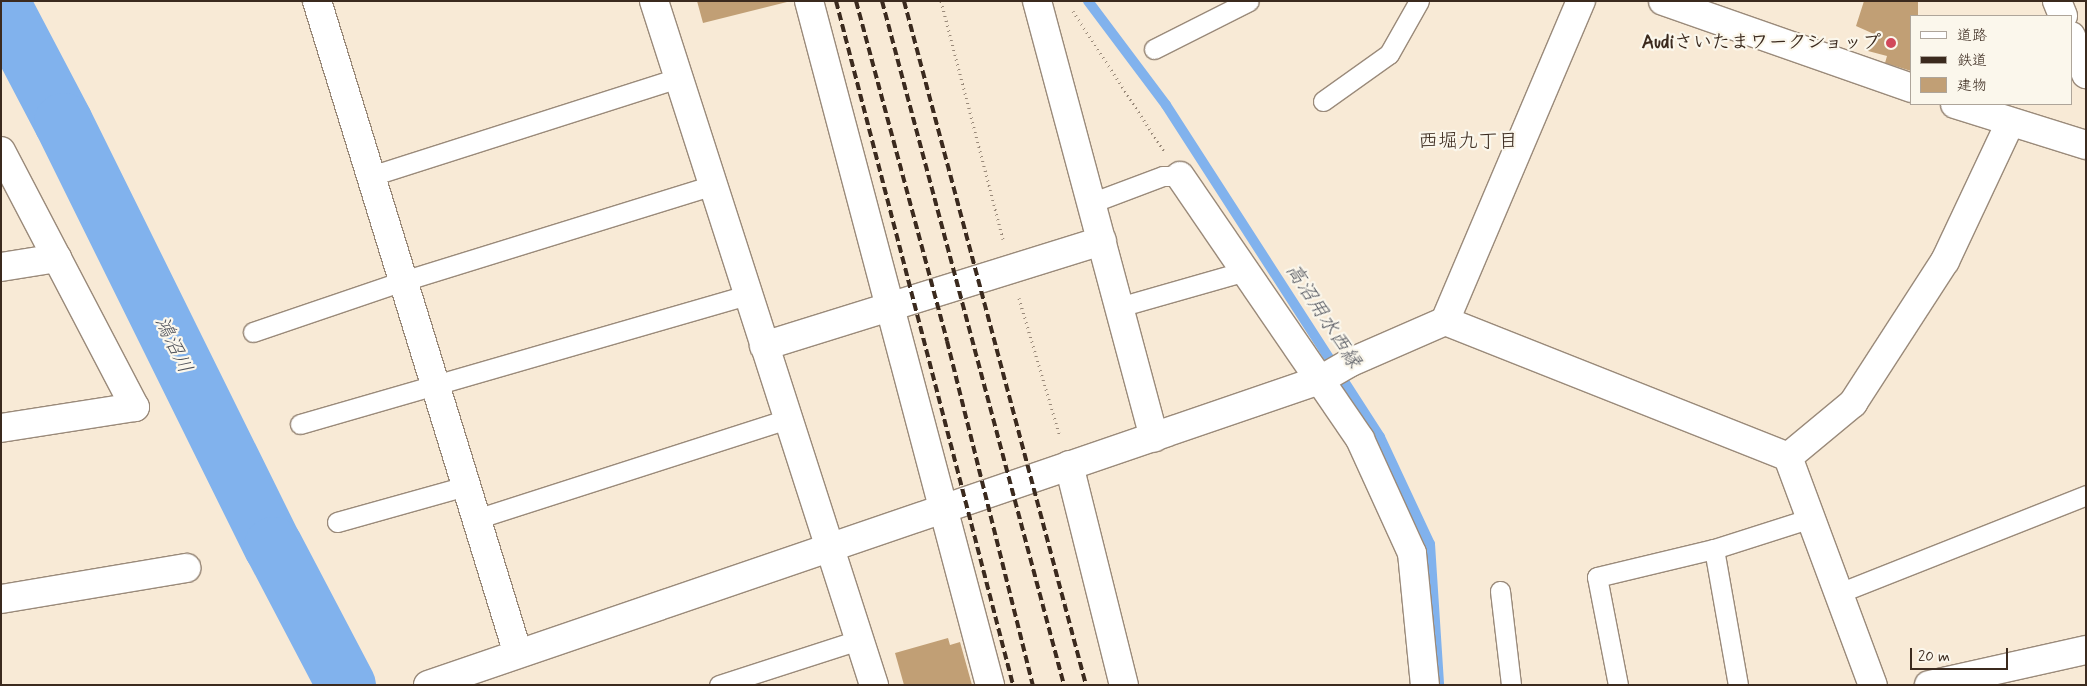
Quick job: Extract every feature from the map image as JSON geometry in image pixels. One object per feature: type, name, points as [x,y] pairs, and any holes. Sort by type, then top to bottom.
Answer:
[{"type":"street","points":[[317,1],[518,654]]},
{"type":"street","points":[[654,1],[828,548],[874,685]]},
{"type":"street","points":[[809,1],[990,685]]},
{"type":"street","points":[[1037,1],[1154,438]]},
{"type":"street","points":[[428,685],[1320,380],[1349,363],[1445,321],[1580,1]]},
{"type":"street","points":[[1662,1],[1910,88]]},
{"type":"street","points":[[2058,1],[2063,15]]},
{"type":"street","points":[[2072,39],[2086,74]]},
{"type":"street","points":[[1958,105],[2086,146]]},
{"type":"street","points":[[1788,457],[1853,403],[1945,261],[2010,123]]},
{"type":"street","points":[[1,151],[135,407],[1,428]]},
{"type":"street","points":[[1180,176],[1360,439],[1412,552],[1425,685]]},
{"type":"street","points":[[764,346],[1102,241]]},
{"type":"street","points":[[1,267],[57,258]]},
{"type":"street","points":[[1445,321],[1788,457],[1873,685]]},
{"type":"street","points":[[1069,465],[1124,685]]},
{"type":"street","points":[[1,598],[186,568]]},
{"type":"street","points":[[1929,685],[2086,650]]},
{"type":"lane","points":[[1154,49],[1249,1]]},
{"type":"lane","points":[[1323,101],[1389,54],[1419,1]]},
{"type":"lane","points":[[371,176],[679,78]]},
{"type":"lane","points":[[1091,203],[1163,176],[1180,176]]},
{"type":"lane","points":[[253,332],[403,281],[713,185]]},
{"type":"lane","points":[[1119,307],[1246,271]]},
{"type":"lane","points":[[300,424],[748,295]]},
{"type":"lane","points":[[476,519],[787,419]]},
{"type":"lane","points":[[337,522],[466,486]]},
{"type":"lane","points":[[1839,594],[2086,495]]},
{"type":"lane","points":[[1618,685],[1597,577],[1714,549],[1811,518]]},
{"type":"lane","points":[[1714,549],[1738,685]]},
{"type":"lane","points":[[1500,591],[1512,685]]},
{"type":"lane","points":[[718,685],[858,640]]},
{"type":"path","points":[[941,1],[1011,270],[1069,465]]},
{"type":"path","points":[[1072,10],[1180,176]]},
{"type":"building","points":[[697,1],[787,1],[787,2],[703,23]]},
{"type":"building","name":"Audiさいたまワークショップ","points":[[1864,1],[1918,1],[1918,15],[1910,15],[1910,71],[1885,63],[1887,56],[1868,51],[1874,34],[1856,26]]},
{"type":"building","points":[[948,638],[950,645],[960,642],[972,685],[904,685],[895,653]]},
{"type":"waterway","name":"高沼用水西縁","points":[[1088,1],[1166,105],[1380,437],[1430,544],[1439,685]]},
{"type":"waterway","name":"鴻沼川","points":[[1,4],[63,122],[273,546],[346,685]]},
{"type":"railway","points":[[836,1],[1013,685]]},
{"type":"railway","points":[[856,1],[947,341],[1033,685]]},
{"type":"railway","points":[[882,1],[1064,685]]},
{"type":"railway","points":[[904,1],[1086,685]]},
{"type":"place","name":"Audiさいたまワークショップ","points":[[1891,43]]},
{"type":"district","name":"西堀九丁目","points":[[1468,141]]}]
